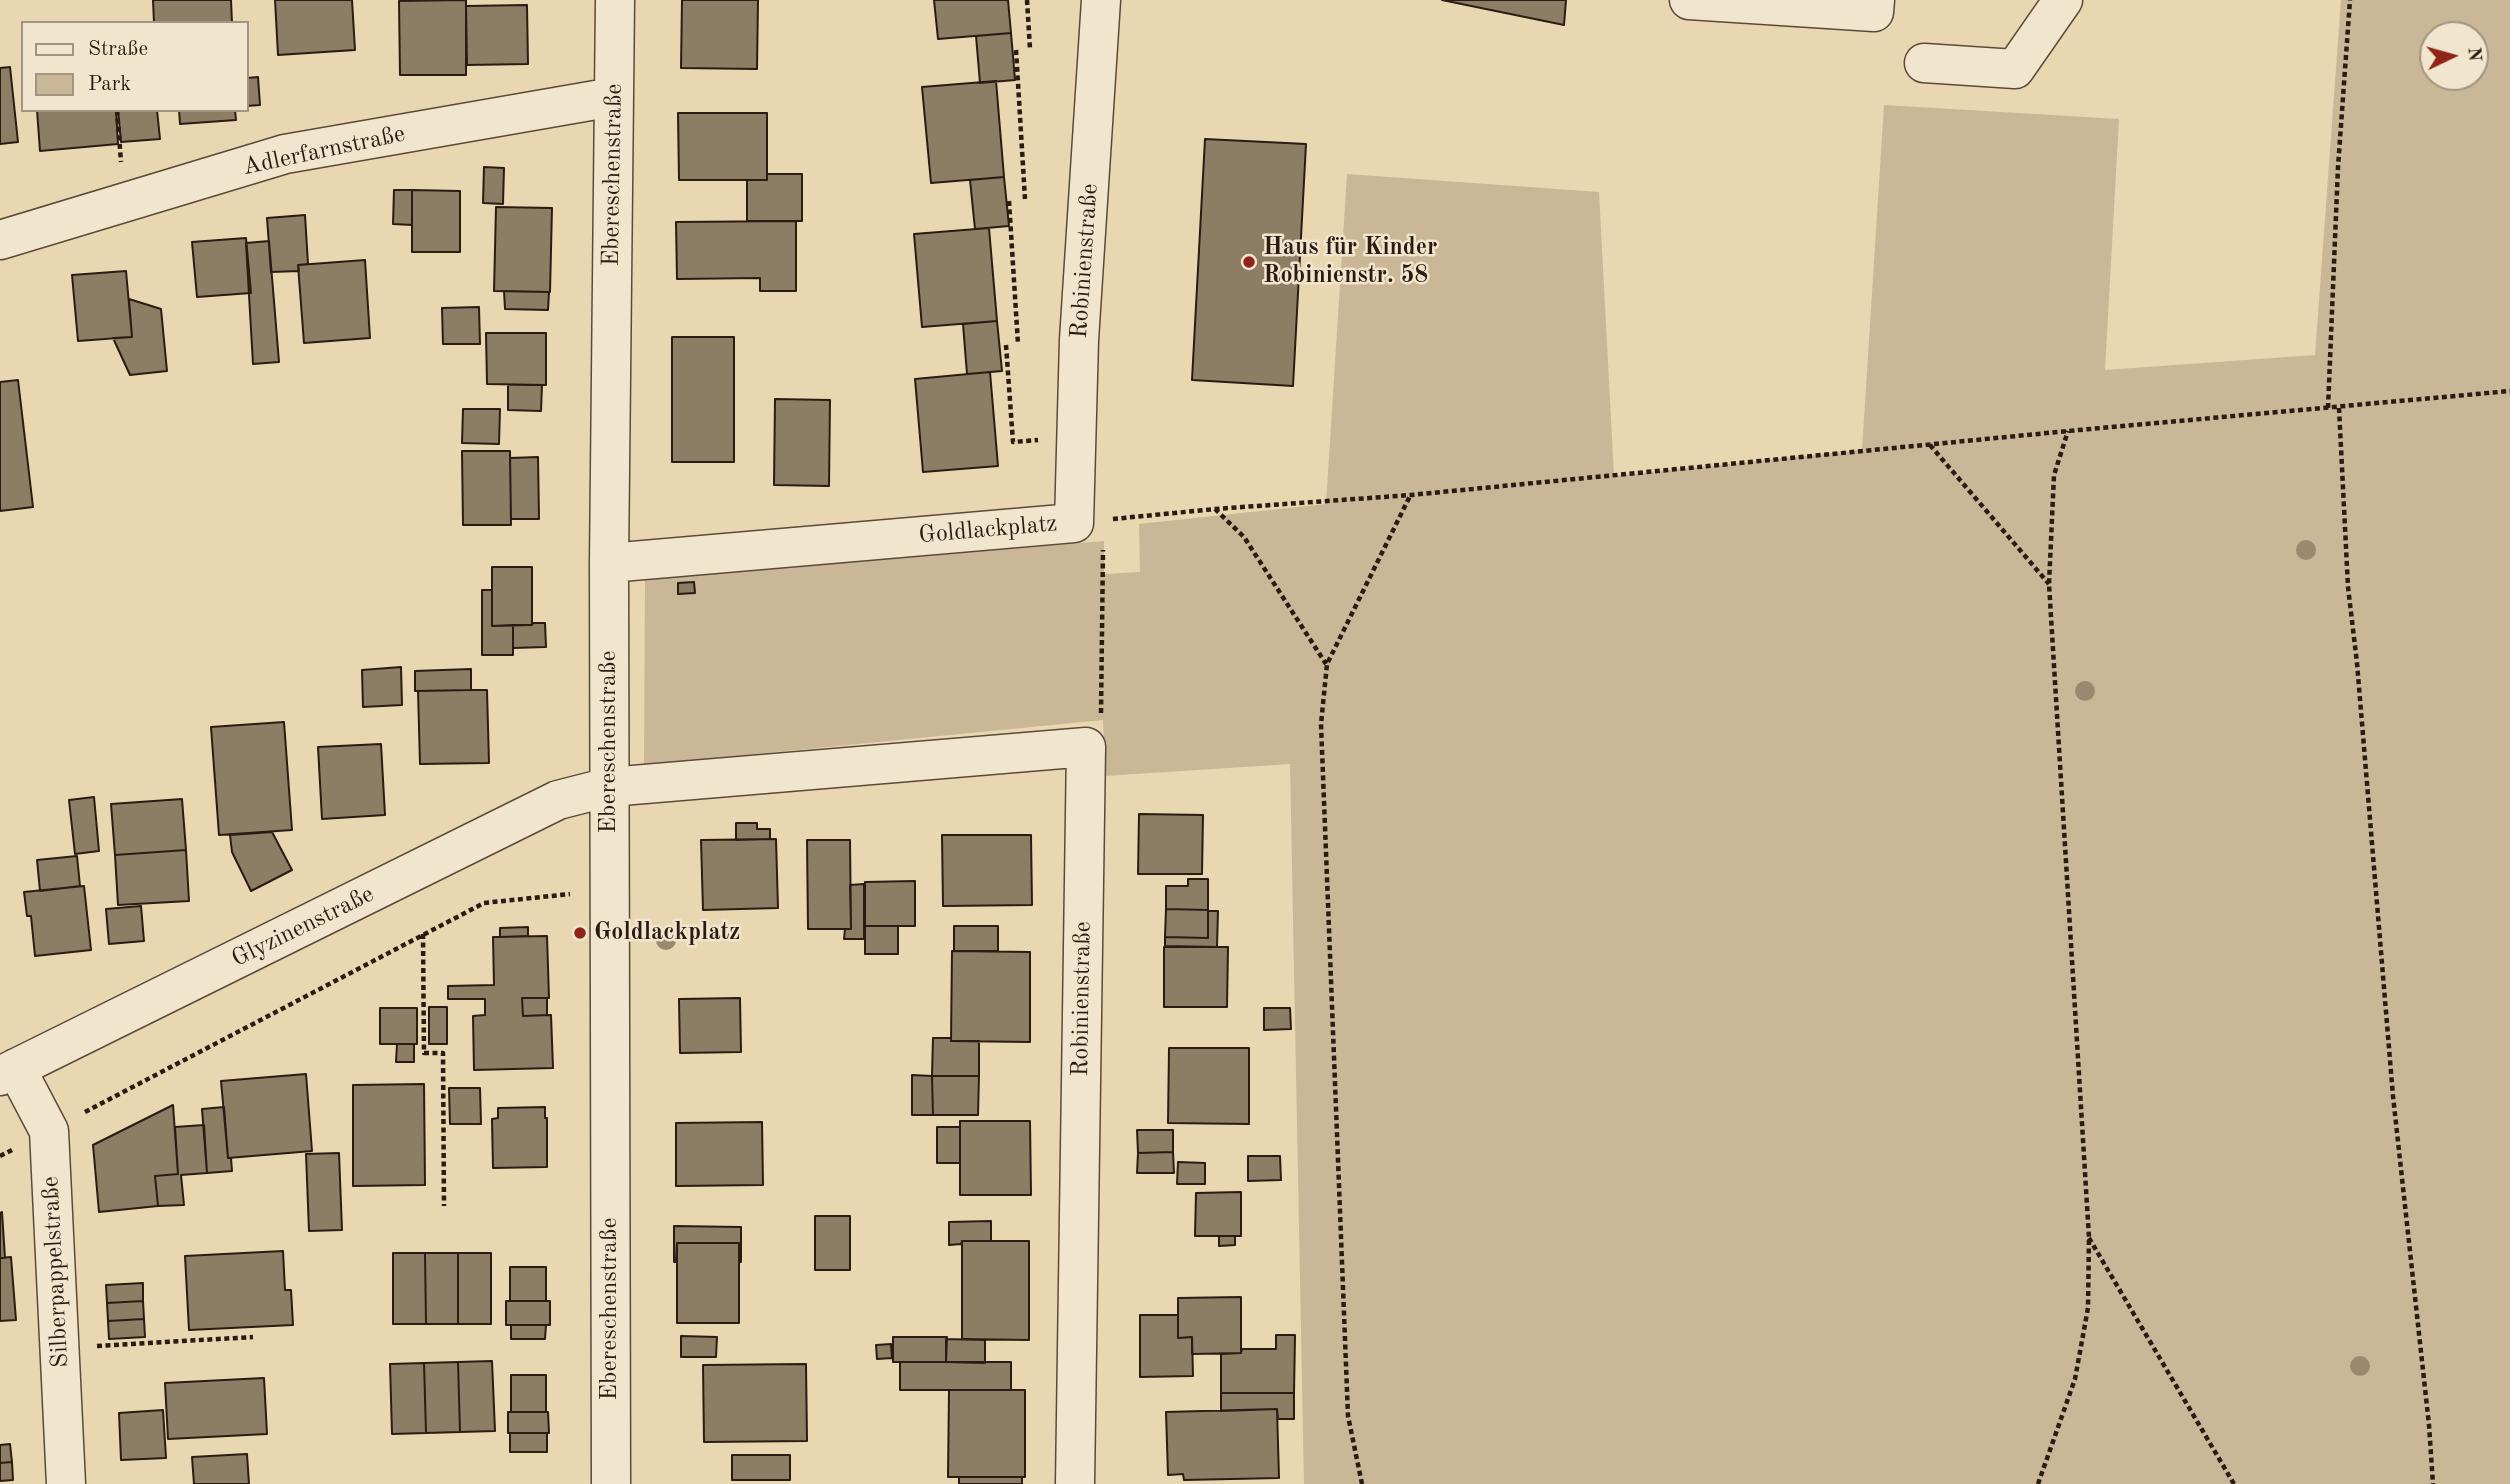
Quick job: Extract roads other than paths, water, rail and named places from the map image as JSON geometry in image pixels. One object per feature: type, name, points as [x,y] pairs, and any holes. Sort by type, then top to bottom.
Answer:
[{"type":"street","name":"Ebereschenstraße","points":[[611,1484],[609,563],[615,0]]},
{"type":"street","name":"Robinienstraße","points":[[1088,521],[1076,437],[1079,340],[1101,0]]},
{"type":"street","points":[[1689,0],[1874,12],[1875,0]]},
{"type":"street","points":[[1924,63],[2015,69],[2063,0]]},
{"type":"street","name":"Adlerfarnstraße","points":[[0,240],[285,154],[614,97]]},
{"type":"street","name":"Goldlackplatz","points":[[609,563],[1088,521]]},
{"type":"street","name":"Robinienstraße","points":[[609,787],[1086,747],[1075,1484]]},
{"type":"street","name":"Glyzinenstraße","points":[[8,1072],[558,800],[609,787]]},
{"type":"street","name":"Silberpappelstraße","points":[[8,1072],[49,1131],[66,1484]]},
{"type":"place","name":"Haus für Kinder Robinienstr. 58","points":[[1249,262]]},
{"type":"place","name":"Goldlackplatz","points":[[580,933]]}]
